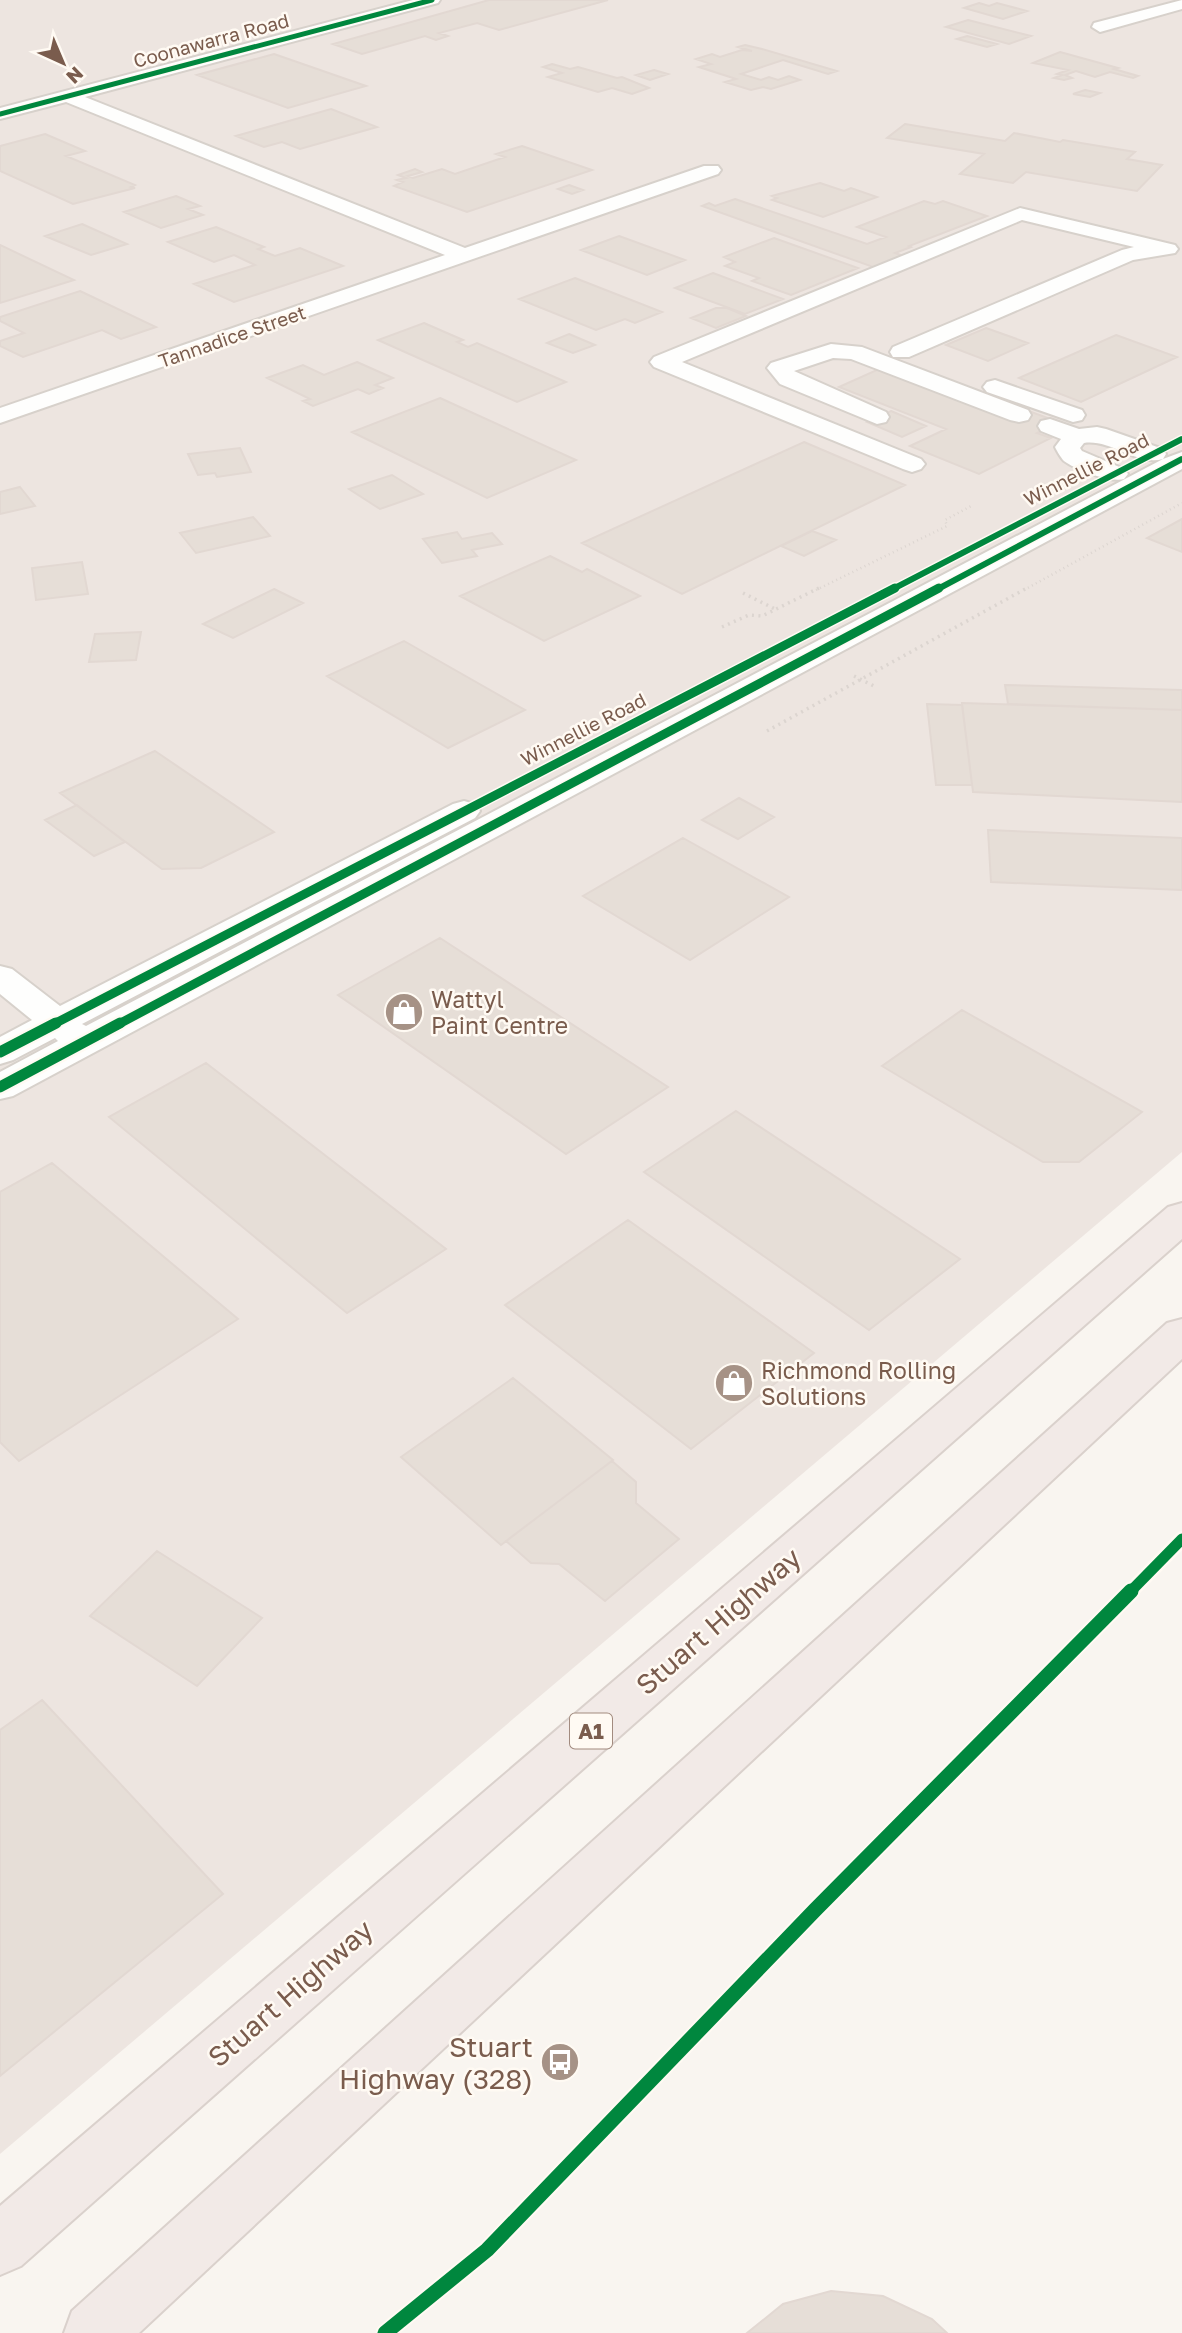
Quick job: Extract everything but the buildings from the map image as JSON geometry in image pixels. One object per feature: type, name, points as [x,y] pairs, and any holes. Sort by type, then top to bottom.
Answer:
[{"type":"highway","name":"Stuart Highway","points":[[0,2245],[1182,1217]]},
{"type":"highway","points":[[94,2333],[1182,1334]]},
{"type":"street","name":"Coonawarra Road","points":[[0,114],[432,0]]},
{"type":"street","points":[[1100,27],[1182,4]]},
{"type":"street","points":[[281,19],[314,31]]},
{"type":"street","points":[[67,96],[464,255]]},
{"type":"street","name":"Tannadice Street","points":[[0,416],[711,170]]},
{"type":"street","points":[[912,464],[662,362],[1020,215],[1175,251]]},
{"type":"street","points":[[1168,456],[1074,426],[901,352],[1129,254],[1175,251]]},
{"type":"street","points":[[877,417],[788,379],[779,368],[831,351],[854,352],[1019,415]]},
{"type":"street","points":[[1050,426],[1074,426]]},
{"type":"street","points":[[1074,426],[1067,447],[1073,456],[1115,474]]},
{"type":"street","name":"Winnellie Road","points":[[0,1052],[70,1032],[1168,456],[1182,439]]},
{"type":"street","name":"Winnellie Road","points":[[0,1087],[70,1032],[1115,474],[1168,456]]},
{"type":"street","points":[[0,977],[70,1032]]},
{"type":"path","points":[[768,731],[1182,503]]},
{"type":"path","points":[[722,628],[749,615],[762,617],[947,526],[945,520],[973,505]]},
{"type":"path","points":[[743,593],[776,610]]},
{"type":"path","points":[[918,641],[925,645]]},
{"type":"path","points":[[854,676],[876,687]]},
{"type":"shaded area","points":[[0,0],[1182,0],[1182,1152],[0,2154]]},
{"type":"cycle path","points":[[0,114],[432,0]]},
{"type":"cycle path","points":[[0,1052],[1182,439]]},
{"type":"cycle path","points":[[0,1087],[1182,459]]},
{"type":"cycle path","points":[[385,2333],[487,2250],[815,1910],[1182,1539]]},
{"type":"place","name":"Wattyl Paint Centre","points":[[404,1012]]},
{"type":"place","name":"Richmond Rolling Solutions","points":[[734,1383]]},
{"type":"place","name":"Stuart Highway (328)","points":[[560,2062]]}]
